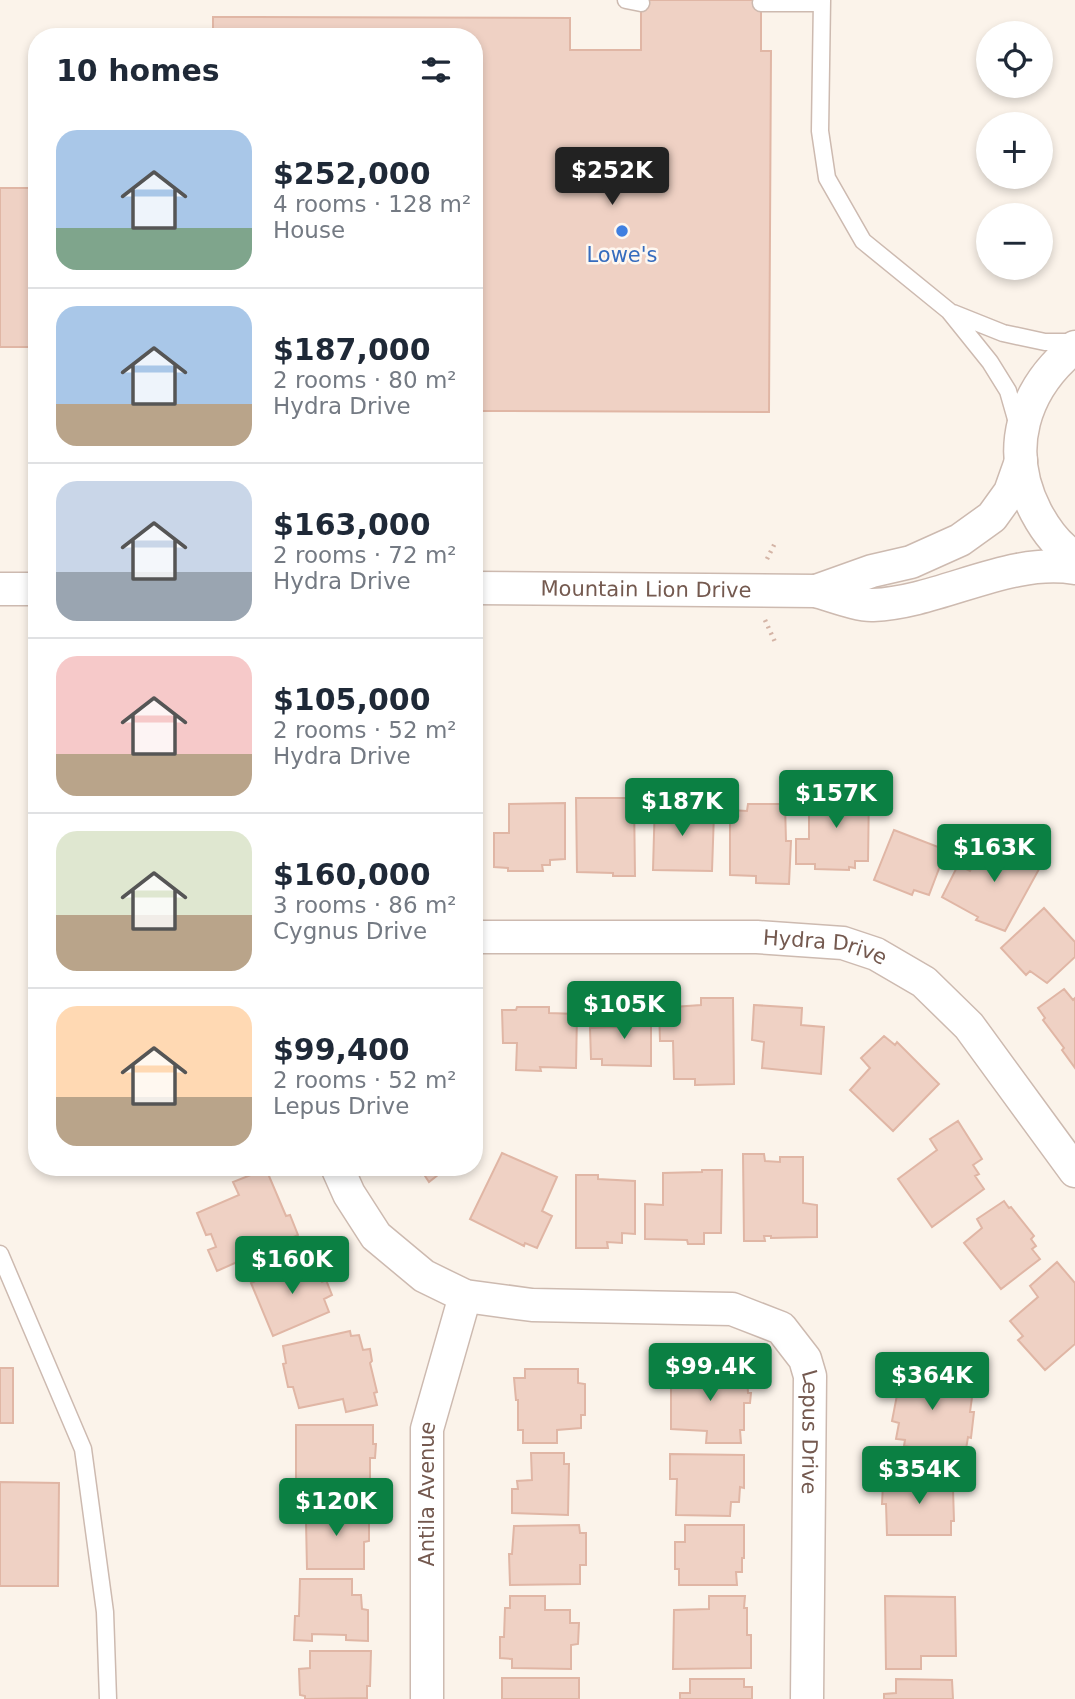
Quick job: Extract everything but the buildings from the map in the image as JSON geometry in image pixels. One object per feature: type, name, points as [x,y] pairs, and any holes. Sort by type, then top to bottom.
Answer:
[{"type":"street","name":"Mountain Lion Drive","points":[[816,591],[872,571],[911,562],[960,540],[992,517],[1010,492],[1028,407],[1041,382],[1075,344]]},
{"type":"street","points":[[1021,448],[1028,496],[1045,528],[1075,557]]},
{"type":"street","name":"Mountain Lion Drive","points":[[483,589],[816,591],[870,605],[915,599],[1018,570],[1058,565],[1075,568]]},
{"type":"street","points":[[0,589],[28,589]]},
{"type":"street","name":"Hydra Drive","points":[[483,937],[757,937],[843,943],[876,954],[924,982],[969,1026],[1075,1171]]},
{"type":"street","name":"Lepus Drive","points":[[341,1176],[349,1194],[376,1236],[424,1276],[465,1296],[532,1306],[732,1309],[782,1328],[806,1359],[810,1376],[807,1699]]},
{"type":"street","name":"Antila Avenue","points":[[427,1699],[427,1429],[465,1296]]},
{"type":"lane","points":[[761,3],[822,1],[820,131],[827,177],[863,241],[949,311],[990,362],[1008,391],[1021,448]]},
{"type":"lane","points":[[949,311],[1003,333],[1045,342],[1075,344]]},
{"type":"lane","points":[[0,1254],[83,1449],[105,1612],[108,1699]]},
{"type":"place","name":"Lowe's","points":[[622,231]]}]
